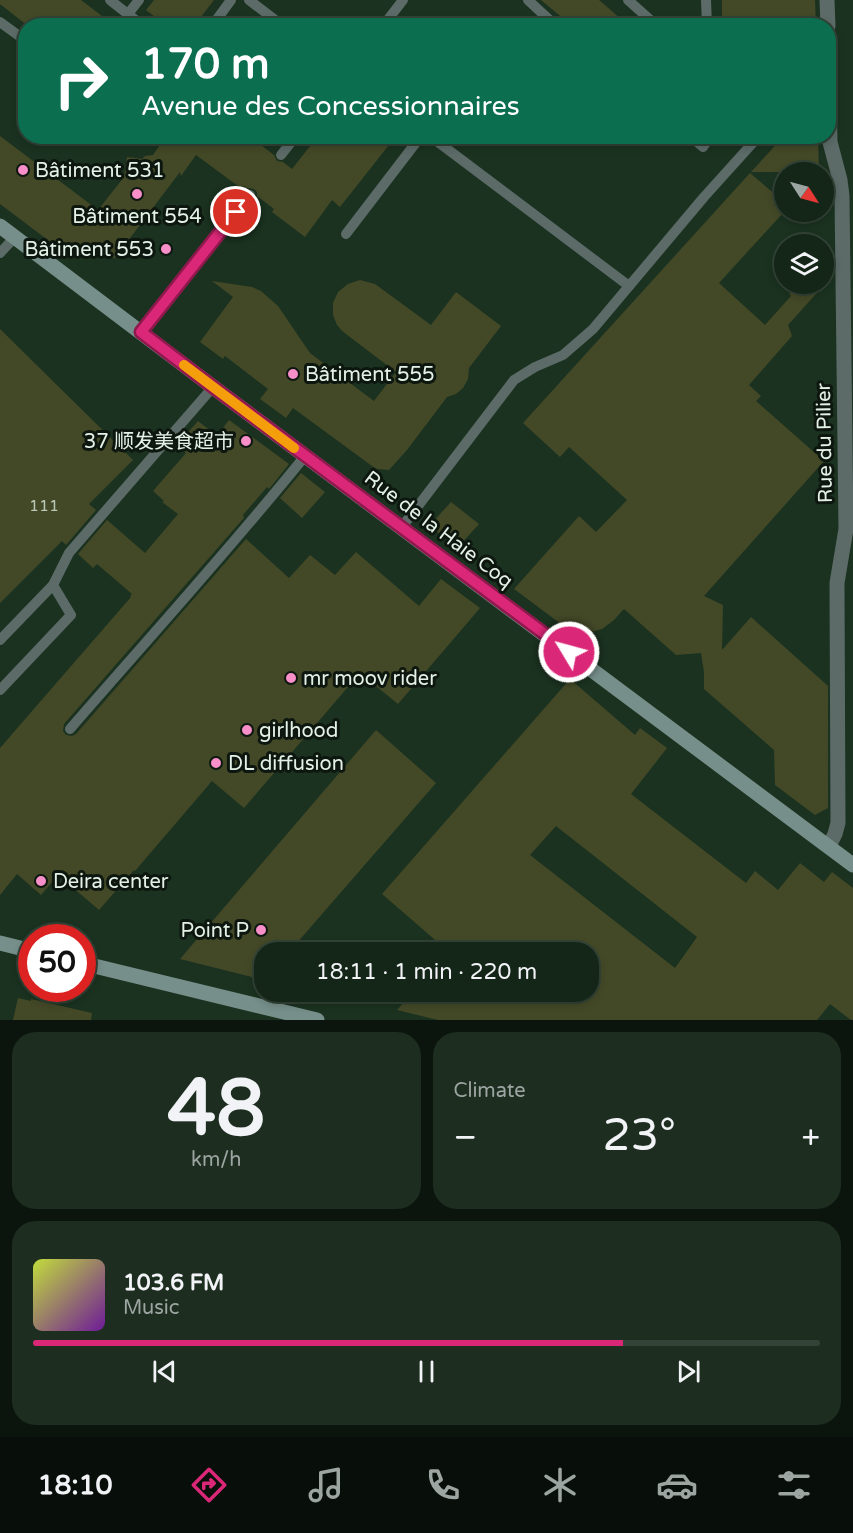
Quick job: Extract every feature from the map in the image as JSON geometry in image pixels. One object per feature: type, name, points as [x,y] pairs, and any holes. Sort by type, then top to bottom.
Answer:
[{"type":"main road","name":"Rue de la Haie Coq","points":[[0,226],[853,865]]},
{"type":"main road","points":[[0,943],[18,948]]},
{"type":"main road","points":[[96,966],[317,1020]]},
{"type":"street","points":[[827,0],[828,18]]},
{"type":"street","name":"Rue du Pilier","points":[[829,846],[838,823],[837,583],[846,529],[842,196],[831,144]]},
{"type":"lane","points":[[110,0],[133,18]]},
{"type":"lane","points":[[128,14],[139,0]]},
{"type":"lane","points":[[218,18],[231,0]]},
{"type":"lane","points":[[249,0],[273,18]]},
{"type":"lane","points":[[389,18],[403,0]]},
{"type":"lane","points":[[528,0],[547,18]]},
{"type":"lane","points":[[628,0],[648,18]]},
{"type":"lane","points":[[706,0],[707,18]]},
{"type":"lane","points":[[0,22],[18,35]]},
{"type":"lane","points":[[281,155],[290,144]]},
{"type":"lane","points":[[346,234],[416,144]]},
{"type":"lane","points":[[441,144],[629,286]]},
{"type":"lane","points":[[402,527],[514,380],[535,367],[563,355],[593,329],[752,144]]},
{"type":"lane","points":[[141,332],[250,195]]},
{"type":"lane","points":[[0,253],[15,237]]},
{"type":"lane","points":[[0,640],[53,585],[69,553],[213,387]]},
{"type":"lane","points":[[70,729],[218,561],[305,456]]},
{"type":"lane","points":[[0,690],[71,615],[53,585]]},
{"type":"building","points":[[0,0],[81,0],[105,18],[18,18],[0,4]]},
{"type":"building","points":[[154,0],[214,0],[200,18],[156,18],[146,10]]},
{"type":"building","points":[[541,0],[599,0],[620,18],[562,18]]},
{"type":"building","points":[[722,0],[815,0],[816,18],[722,18]]},
{"type":"building","points":[[0,136],[98,210],[124,177],[127,157],[142,159],[153,155],[161,144],[260,144],[274,155],[277,161],[283,162],[292,169],[312,144],[390,144],[340,207],[332,200],[305,237],[272,212],[274,209],[257,196],[254,189],[244,186],[242,189],[196,155],[181,176],[180,172],[115,258],[65,253],[0,204]]},
{"type":"building","points":[[777,144],[818,144],[819,162],[774,162],[774,172],[751,172]]},
{"type":"building","points":[[750,173],[774,193],[775,222],[719,283],[765,325],[791,296],[790,294],[816,294],[788,325],[792,336],[749,385],[761,396],[756,401],[824,461],[704,596],[723,605],[722,650],[751,617],[828,686],[828,808],[815,815],[775,785],[774,750],[704,689],[701,653],[676,655],[624,609],[602,629],[588,633],[574,631],[514,589],[579,516],[596,532],[627,500],[569,447],[560,457],[523,423]]},
{"type":"building","points":[[360,280],[375,284],[431,325],[456,292],[501,326],[469,368],[468,379],[463,388],[447,397],[389,470],[372,466],[293,408],[286,418],[260,399],[268,389],[225,356],[223,359],[200,342],[233,297],[212,281],[252,287],[261,291],[278,306],[310,353],[374,401],[396,372],[342,331],[333,315],[333,303],[338,292],[348,284]]},
{"type":"building","points":[[0,329],[133,460],[89,504],[96,510],[66,545],[62,541],[0,603]]},
{"type":"building","points":[[229,420],[289,464],[64,724],[63,731],[66,735],[76,734],[246,539],[289,578],[310,555],[335,575],[356,552],[419,606],[441,579],[480,608],[398,704],[360,673],[244,808],[212,781],[99,910],[58,875],[41,895],[17,874],[0,895],[0,748],[132,594],[97,564],[93,568],[78,554],[107,520],[145,553],[178,514],[162,502],[164,501],[153,491],[186,453],[177,445],[198,421],[217,436]]},
{"type":"building","points":[[301,473],[325,492],[302,518],[280,498]]},
{"type":"building","points":[[451,502],[479,524],[458,547],[429,526]]},
{"type":"building","points":[[570,679],[635,735],[640,728],[667,748],[631,794],[746,883],[755,871],[778,890],[800,863],[824,882],[832,872],[853,888],[853,1020],[830,1004],[817,1020],[438,1020],[397,1010],[404,1002],[599,1002],[599,942],[437,942],[382,894]],"holes":[[[556,826],[697,937],[675,968],[530,855]]]},
{"type":"building","points":[[376,730],[436,783],[298,942],[254,942],[254,978],[180,959]]},
{"type":"building","points":[[18,998],[18,1002],[44,1002],[92,1013],[91,1020],[13,1020]]},
{"type":"slow traffic","points":[[184,365],[294,448]]},
{"type":"place","name":"Bâtiment 531","points":[[23,170]]},
{"type":"place","name":"Bâtiment 554","points":[[137,194]]},
{"type":"place","name":"Bâtiment 553","points":[[166,249]]},
{"type":"place","name":"Bâtiment 555","points":[[293,374]]},
{"type":"place","name":"37 顺发美食超市","points":[[246,441]]},
{"type":"place","name":"mr moov rider","points":[[291,678]]},
{"type":"place","name":"girlhood","points":[[247,730]]},
{"type":"place","name":"DL diffusion","points":[[216,763]]},
{"type":"place","name":"Deira center","points":[[41,881]]},
{"type":"place","name":"Point P","points":[[261,930]]},
{"type":"route","points":[[236,212],[141,332],[569,652]]}]
